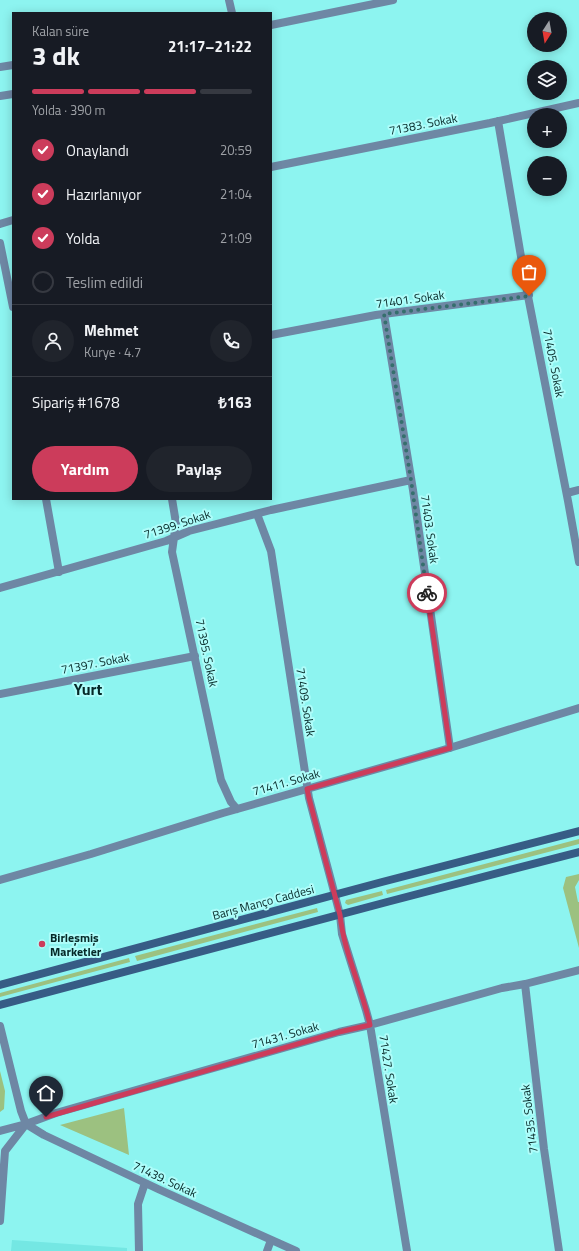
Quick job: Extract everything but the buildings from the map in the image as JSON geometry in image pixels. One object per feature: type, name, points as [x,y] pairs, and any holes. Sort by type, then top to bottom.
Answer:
[{"type":"main road","name":"Barış Manço Caddesi","points":[[0,985],[579,831]]},
{"type":"main road","points":[[0,1005],[579,852]]},
{"type":"street","points":[[229,0],[232,12]]},
{"type":"street","points":[[272,25],[393,0]]},
{"type":"street","points":[[0,67],[12,65]]},
{"type":"street","points":[[0,96],[12,94]]},
{"type":"street","name":"71383. Sokak","points":[[272,167],[579,104]]},
{"type":"street","name":"71405. Sokak","points":[[498,121],[579,562]]},
{"type":"street","points":[[0,224],[12,220]]},
{"type":"street","points":[[0,243],[12,301]]},
{"type":"street","name":"71401. Sokak","points":[[272,335],[384,314],[529,296]]},
{"type":"street","name":"71403. Sokak","points":[[384,314],[411,480],[450,748]]},
{"type":"street","name":"71399. Sokak","points":[[0,588],[166,542],[189,530],[411,480]]},
{"type":"street","points":[[567,493],[579,490]]},
{"type":"street","points":[[46,500],[59,572]]},
{"type":"street","name":"71395. Sokak","points":[[172,500],[176,523],[172,552],[221,780],[231,802],[237,809]]},
{"type":"street","name":"71409. Sokak","points":[[257,514],[271,551],[307,789],[334,895]]},
{"type":"street","name":"71397. Sokak","points":[[0,694],[195,656]]},
{"type":"street","name":"71411. Sokak","points":[[0,880],[91,854],[237,809],[450,748],[579,708]]},
{"type":"street","name":"71427. Sokak","points":[[334,895],[340,915],[342,934],[370,1025],[407,1251]]},
{"type":"street","name":"71431. Sokak","points":[[0,1131],[79,1106],[339,1032],[370,1025],[502,988],[525,984],[579,970]]},
{"type":"street","name":"71435. Sokak","points":[[525,984],[544,1149],[559,1251]]},
{"type":"street","points":[[0,1026],[21,1111],[26,1124],[5,1151],[0,1221]]},
{"type":"street","name":"71439. Sokak","points":[[26,1124],[44,1135],[144,1183],[296,1251]]},
{"type":"street","points":[[139,1251],[138,1204],[144,1183]]},
{"type":"street","points":[[267,1251],[271,1240]]},
{"type":"shaded area","points":[[12,1240],[127,1248],[127,1251],[11,1251]]},
{"type":"green space","points":[[579,839],[579,844],[387,894],[386,890]]},
{"type":"green space","points":[[579,874],[579,880],[575,887],[579,902],[579,948],[563,888],[566,877]]},
{"type":"green space","points":[[382,891],[383,895],[348,905],[345,903],[346,900]]},
{"type":"green space","points":[[317,908],[318,912],[137,961],[135,956]]},
{"type":"green space","points":[[129,958],[130,962],[0,997],[0,993]]},
{"type":"green space","points":[[0,1071],[5,1091],[4,1109],[0,1112]]},
{"type":"green space","points":[[124,1108],[129,1155],[60,1125]]},
{"type":"way so far","points":[[427,593],[411,480],[384,314],[529,296]]},
{"type":"place","name":"Birleşmiş Marketler","points":[[42,944]]},
{"type":"district","name":"Yurt","points":[[88,689]]},
{"type":"route","points":[[46,1117],[339,1032],[370,1025],[342,934],[340,915],[307,789],[450,748],[427,593]]}]
